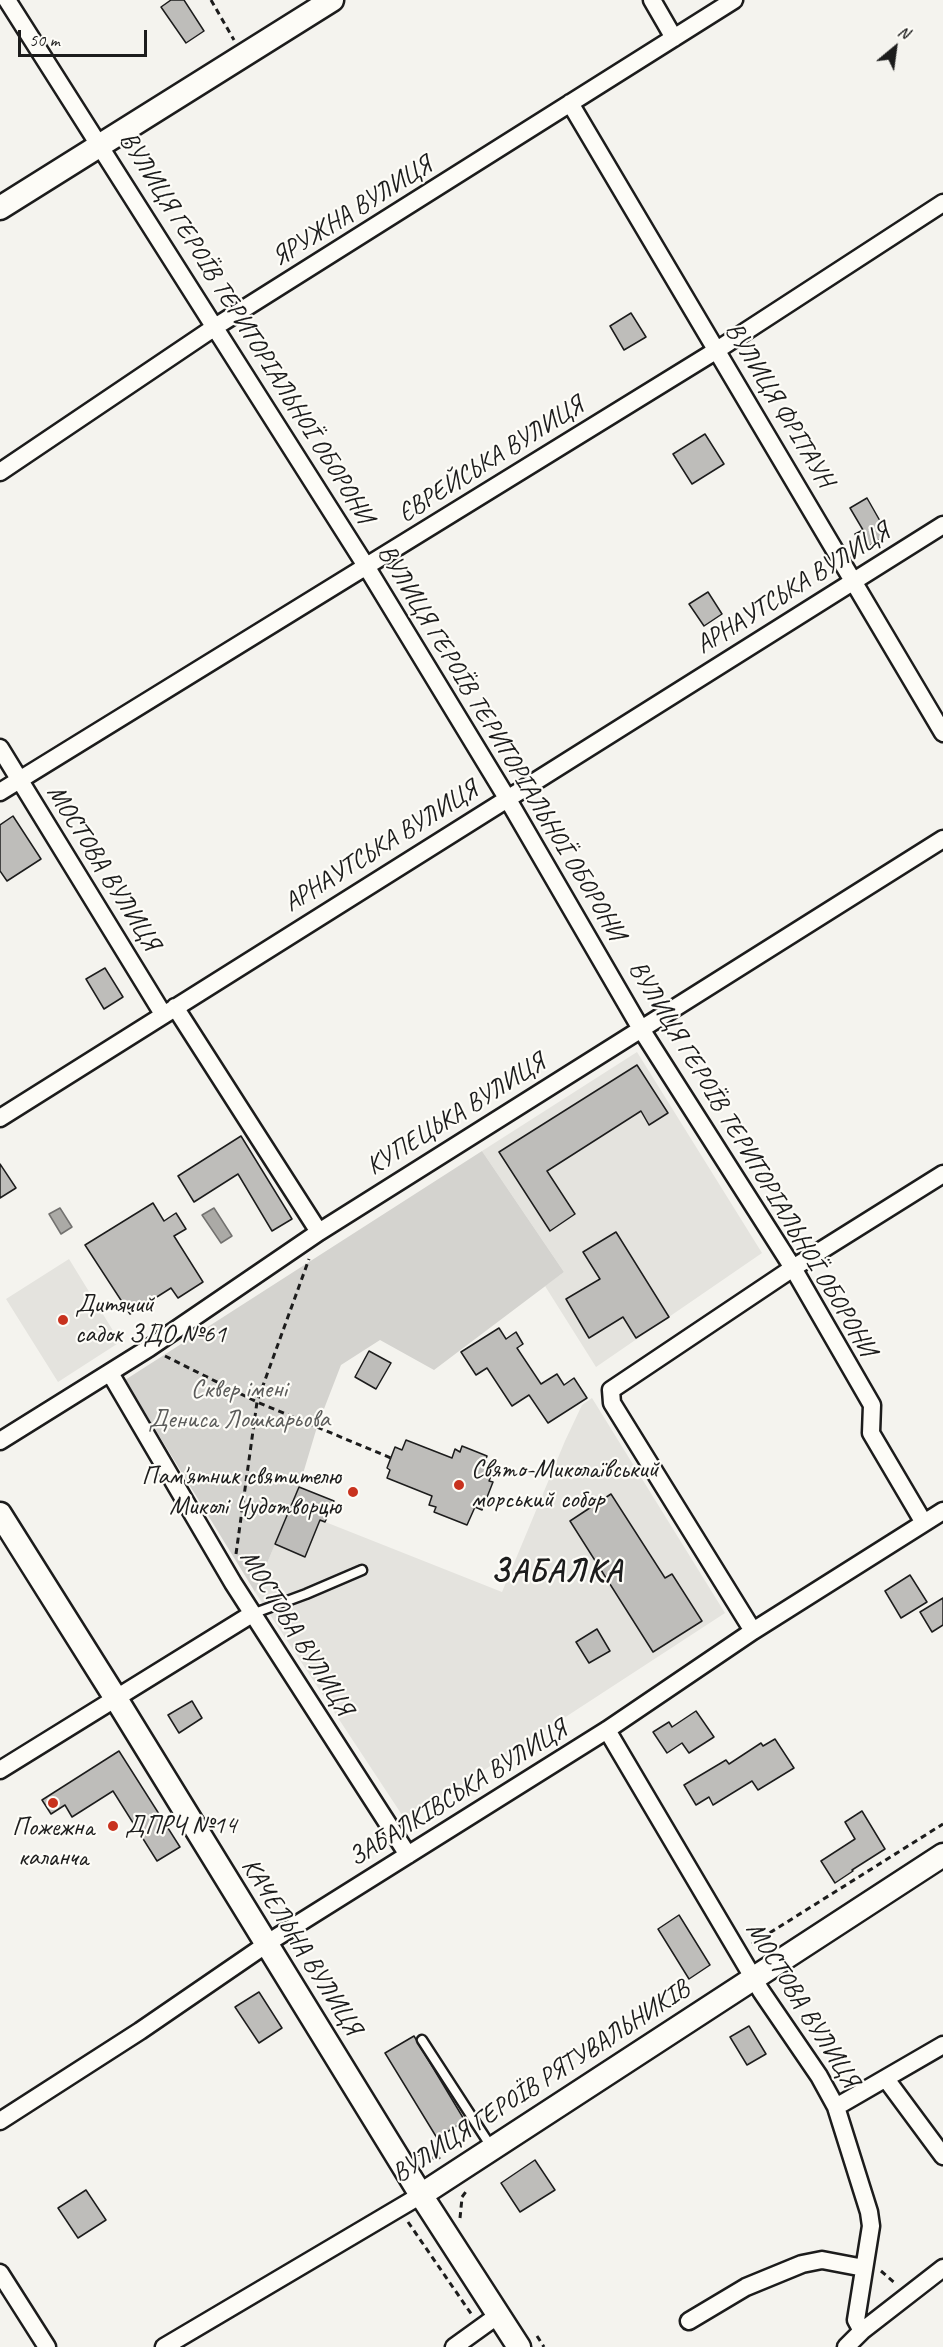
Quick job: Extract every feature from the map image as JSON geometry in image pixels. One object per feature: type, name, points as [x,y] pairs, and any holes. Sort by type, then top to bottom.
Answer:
[{"type":"street","name":"ВУЛИЦЯ ГЕРОЇВ ТЕРИТОРІАЛЬНОЇ ОБОРОНИ","points":[[7,0],[366,566],[507,798],[641,1029],[793,1268],[872,1405],[871,1433],[924,1523]]},
{"type":"street","points":[[0,208],[332,0]]},
{"type":"street","points":[[652,0],[675,38]]},
{"type":"street","name":"ЯРУЖНА ВУЛИЦЯ","points":[[0,472],[215,327],[734,0]]},
{"type":"street","name":"ВУЛИЦЯ ФРІТАУН","points":[[570,103],[943,733]]},
{"type":"street","name":"ЄВРЕЙСЬКА ВУЛИЦЯ","points":[[0,792],[717,350],[943,204]]},
{"type":"street","name":"АРНАУТСЬКА ВУЛИЦЯ","points":[[0,1118],[943,525]]},
{"type":"street","name":"МОСТОВА ВУЛИЦЯ","points":[[0,748],[169,1011],[319,1232]]},
{"type":"street","name":"КУПЕЦЬКА ВУЛИЦЯ","points":[[0,1441],[149,1348],[319,1232],[943,839]]},
{"type":"street","points":[[753,1631],[612,1403],[611,1390],[793,1268],[943,1174]]},
{"type":"street","name":"МОСТОВА ВУЛИЦЯ","points":[[110,1373],[232,1583],[408,1855]]},
{"type":"street","name":"ЗАБАЛКІВСЬКА ВУЛИЦЯ","points":[[0,2121],[140,2031],[266,1945],[607,1730],[753,1631],[942,1513]]},
{"type":"street","name":"КАЧЕЛЬНА ВУЛИЦЯ","points":[[0,1514],[421,2195],[489,2322],[519,2347]]},
{"type":"street","points":[[0,1770],[252,1614]]},
{"type":"street","name":"МОСТОВА ВУЛИЦЯ","points":[[607,1730],[753,1977],[819,2076],[836,2107],[869,2212],[871,2226],[856,2320],[862,2331]]},
{"type":"street","name":"ВУЛИЦЯ ГЕРОЇВ РЯТУВАЛЬНИКІВ","points":[[164,2347],[421,2195],[753,1977],[943,1856]]},
{"type":"street","points":[[836,2107],[943,2045]]},
{"type":"street","points":[[886,2079],[943,2156]]},
{"type":"street","points":[[689,2321],[746,2287],[802,2264],[822,2260],[866,2260]]},
{"type":"street","points":[[846,2347],[862,2331],[943,2268]]},
{"type":"street","points":[[0,2273],[46,2347]]},
{"type":"street","points":[[454,2347],[489,2322]]},
{"type":"lane","points":[[252,1614],[362,1570]]},
{"type":"lane","points":[[422,2040],[493,2148]]},
{"type":"path","points":[[211,0],[243,55]]},
{"type":"path","points":[[232,1583],[257,1402],[319,1232]]},
{"type":"path","points":[[149,1348],[257,1402],[391,1458]]},
{"type":"path","points":[[739,1953],[943,1824]]},
{"type":"path","points":[[449,2177],[462,2197],[459,2216],[462,2222]]},
{"type":"path","points":[[399,2208],[489,2322]]},
{"type":"path","points":[[866,2260],[875,2264],[894,2283],[918,2288]]},
{"type":"path","points":[[531,2327],[544,2347]]},
{"type":"shaded area","points":[[637,1052],[762,1253],[596,1367],[545,1286],[564,1272],[482,1151]]},
{"type":"shaded area","points":[[60,1208],[72,1227],[61,1234],[49,1214]]},
{"type":"shaded area","points":[[214,1208],[232,1236],[221,1243],[202,1215]]},
{"type":"shaded area","name":"Дитячий садок ЗДО №61","points":[[69,1259],[120,1342],[58,1382],[6,1299]]},
{"type":"shaded area","points":[[592,1398],[725,1613],[406,1821],[255,1592],[290,1508],[502,1592],[565,1441],[582,1405]]},
{"type":"green space","name":"Сквер імені Дениса Лошкарьова","points":[[482,1151],[564,1272],[434,1370],[380,1340],[341,1365],[317,1427],[299,1487],[255,1592],[125,1380]]},
{"type":"building","points":[[171,0],[184,0],[204,31],[186,43],[161,7]]},
{"type":"building","points":[[631,313],[646,337],[624,350],[610,326]]},
{"type":"building","points":[[705,434],[724,464],[692,484],[673,454]]},
{"type":"building","points":[[867,498],[888,535],[864,549],[855,534],[863,530],[850,508]]},
{"type":"building","points":[[708,592],[722,614],[704,626],[689,604]]},
{"type":"building","points":[[13,816],[41,859],[7,881],[0,871],[0,825]]},
{"type":"building","points":[[105,968],[123,997],[104,1009],[86,979]]},
{"type":"building","points":[[637,1065],[668,1113],[649,1125],[641,1111],[547,1171],[575,1214],[550,1231],[499,1152]]},
{"type":"building","points":[[241,1136],[292,1219],[272,1231],[238,1174],[194,1202],[178,1176]]},
{"type":"building","points":[[0,1164],[16,1188],[0,1198]]},
{"type":"building","points":[[153,1203],[164,1221],[176,1213],[186,1229],[174,1236],[203,1282],[178,1298],[171,1288],[130,1314],[85,1245]]},
{"type":"building","points":[[616,1232],[669,1317],[636,1338],[623,1317],[589,1338],[566,1299],[600,1279],[583,1252]]},
{"type":"building","points":[[499,1328],[506,1339],[516,1332],[523,1344],[517,1348],[541,1384],[557,1374],[564,1385],[574,1378],[587,1398],[548,1423],[529,1395],[512,1406],[487,1368],[476,1375],[461,1352]]},
{"type":"building","points":[[369,1351],[391,1363],[376,1389],[355,1377]]},
{"type":"building","name":"Свято-Миколаївський морський собор","points":[[406,1440],[452,1458],[455,1449],[460,1452],[462,1446],[487,1456],[485,1462],[495,1466],[489,1481],[493,1482],[482,1510],[475,1507],[467,1525],[434,1512],[436,1507],[429,1505],[432,1496],[387,1478],[390,1470],[387,1468],[395,1447],[402,1450]]},
{"type":"building","points":[[299,1487],[334,1501],[325,1522],[320,1520],[305,1557],[275,1544]]},
{"type":"building","points":[[611,1494],[665,1578],[672,1574],[702,1621],[653,1652],[570,1521]]},
{"type":"building","points":[[910,1575],[927,1602],[901,1618],[885,1591]]},
{"type":"building","points":[[943,1598],[943,1625],[932,1632],[920,1612]]},
{"type":"building","points":[[597,1629],[610,1651],[589,1663],[576,1642]]},
{"type":"building","points":[[192,1701],[202,1718],[179,1733],[168,1715]]},
{"type":"building","points":[[696,1711],[714,1737],[689,1753],[682,1743],[667,1753],[653,1732],[669,1722],[672,1727]]},
{"type":"building","points":[[775,1739],[794,1768],[758,1790],[752,1781],[713,1805],[709,1797],[696,1805],[684,1785],[726,1760],[729,1764],[761,1743],[763,1746]]},
{"type":"building","points":[[119,1751],[180,1847],[157,1861],[113,1791],[72,1817],[65,1805],[51,1814],[42,1800]]},
{"type":"building","points":[[862,1811],[885,1849],[835,1883],[821,1861],[855,1839],[845,1822]]},
{"type":"building","points":[[679,1915],[710,1965],[689,1979],[658,1929]]},
{"type":"building","points":[[259,1992],[282,2028],[259,2043],[235,2007]]},
{"type":"building","points":[[749,2026],[766,2054],[747,2065],[730,2037]]},
{"type":"building","points":[[414,2036],[465,2121],[437,2138],[385,2053]]},
{"type":"building","points":[[535,2160],[555,2190],[520,2212],[501,2183]]},
{"type":"building","points":[[86,2190],[106,2220],[78,2238],[58,2208]]},
{"type":"place","name":"Дитячий садок ЗДО №61","points":[[63,1320]]},
{"type":"place","name":"Свято-Миколаївський морський собор","points":[[459,1485]]},
{"type":"place","name":"Пам'ятник святителю Миколі Чудотворцю","points":[[353,1492]]},
{"type":"place","name":"Пожежна каланча","points":[[53,1803]]},
{"type":"place","name":"ДПРЧ №14","points":[[113,1826]]},
{"type":"district","name":"ЗАБАЛКА","points":[[557,1573]]}]
